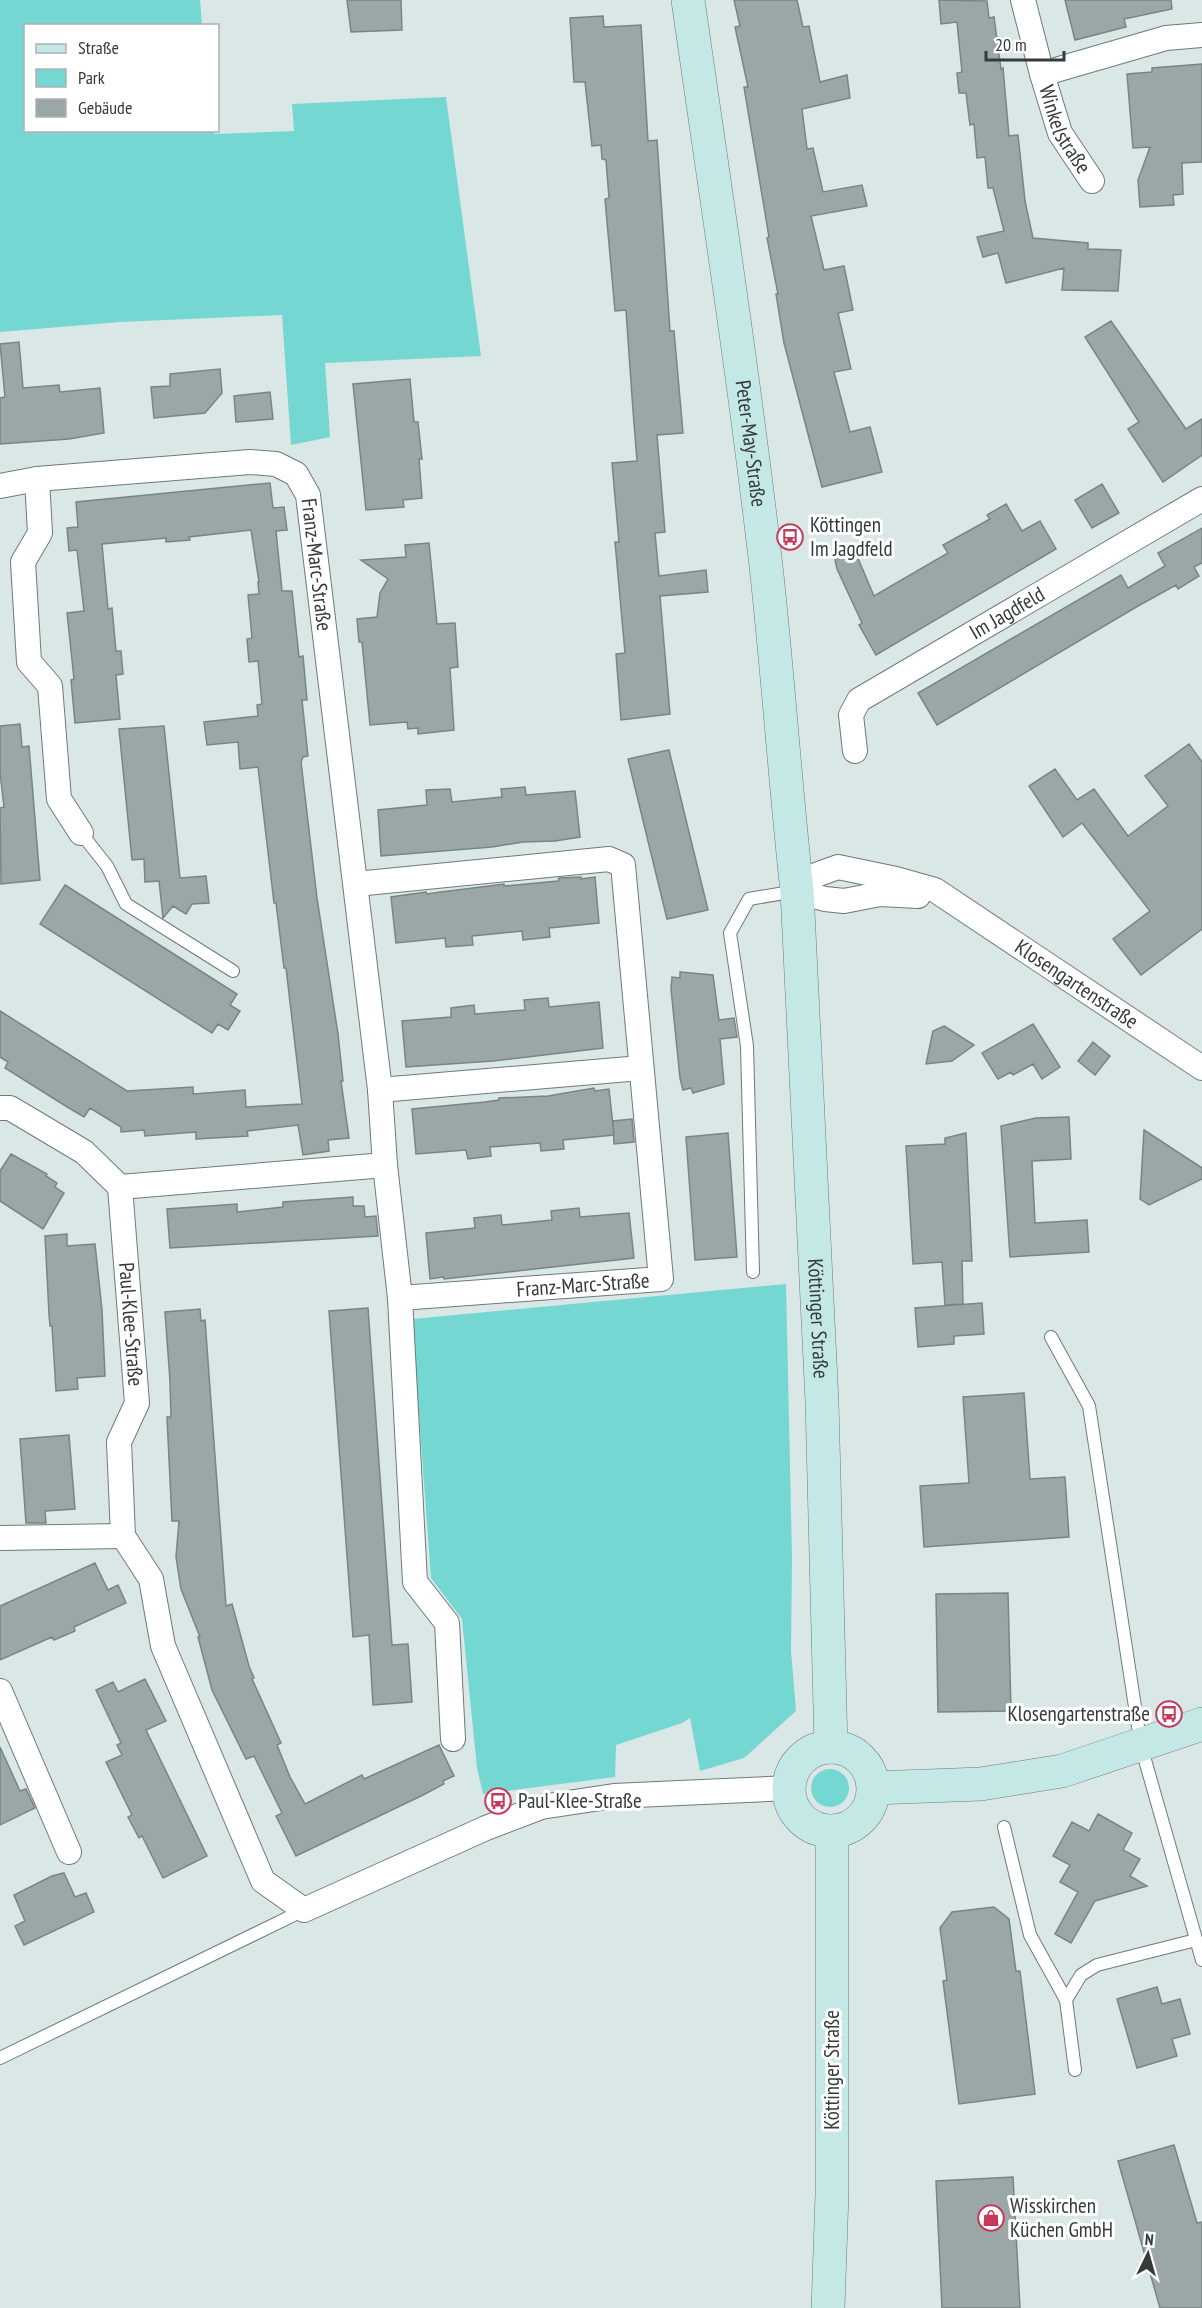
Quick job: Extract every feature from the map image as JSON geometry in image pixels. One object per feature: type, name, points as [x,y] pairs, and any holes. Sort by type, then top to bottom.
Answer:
[{"type":"main road","name":"Peter-May-Straße","points":[[688,0],[756,484],[783,724],[790,834],[797,891]]},
{"type":"main road","name":"Köttinger Straße","points":[[797,891],[822,1402],[831,1747]]},
{"type":"main road","points":[[874,1788],[981,1784],[1062,1772],[1202,1724]]},
{"type":"main road","points":[[831,1747],[847,1750],[861,1759],[870,1772],[874,1788],[871,1804],[862,1818],[848,1828],[832,1832],[815,1828],[801,1819],[792,1805],[789,1788],[792,1773],[801,1759],[815,1750],[831,1747]]},
{"type":"main road","name":"Köttinger Straße","points":[[828,2308],[832,2194],[832,1832]]},
{"type":"street","name":"Winkelstraße","points":[[1023,0],[1060,133],[1092,181]]},
{"type":"street","name":"Winkelstraße","points":[[1042,74],[1166,38],[1202,34]]},
{"type":"street","name":"Franz-Marc-Straße","points":[[0,486],[37,479],[250,462],[276,464],[296,474],[308,495],[380,1090],[385,1166],[400,1298],[415,1582],[447,1623],[453,1739]]},
{"type":"street","points":[[37,479],[40,533],[23,562],[29,662],[50,686],[59,799],[81,833]]},
{"type":"street","name":"Im Jagdfeld","points":[[855,751],[851,715],[859,700],[1202,499]]},
{"type":"street","name":"Franz-Marc-Straße","points":[[356,884],[609,859],[622,865],[661,1279],[400,1298]]},
{"type":"street","name":"Klosengartenstraße","points":[[797,891],[816,875],[838,867],[896,879],[934,890],[1202,1068]]},
{"type":"street","name":"Klosengartenstraße","points":[[797,891],[844,902],[880,894],[905,895],[950,902]]},
{"type":"street","points":[[380,1090],[641,1068]]},
{"type":"street","points":[[0,1108],[10,1108],[84,1152],[120,1187],[385,1166]]},
{"type":"street","name":"Paul-Klee-Straße","points":[[120,1187],[137,1403],[119,1442],[123,1536]]},
{"type":"street","points":[[0,1538],[123,1536],[151,1579],[163,1646],[263,1881],[304,1910],[476,1833],[541,1807],[614,1796],[789,1788]]},
{"type":"street","points":[[0,1691],[69,1852]]},
{"type":"lane","points":[[81,833],[107,866],[126,904],[233,971]]},
{"type":"lane","points":[[753,1272],[747,1046],[730,933],[749,899],[797,891]]},
{"type":"lane","points":[[1051,1337],[1089,1406],[1141,1746],[1202,1960]]},
{"type":"lane","points":[[1004,1827],[1030,1935],[1066,2000],[1075,2070]]},
{"type":"lane","points":[[0,2058],[304,1910]]},
{"type":"lane","points":[[1066,2000],[1081,1975],[1097,1965],[1196,1940]]},
{"type":"green space","points":[[0,0],[200,0],[202,24],[24,24],[24,132],[214,132],[214,134],[294,131],[292,104],[446,97],[481,356],[325,363],[330,437],[291,445],[282,315],[120,322],[0,332]]},
{"type":"green space","points":[[786,1284],[792,1558],[791,1651],[796,1711],[744,1758],[700,1771],[690,1718],[682,1723],[616,1745],[615,1777],[483,1794],[477,1768],[462,1619],[431,1578],[412,1319]]},
{"type":"green space","points":[[830,1769],[843,1775],[849,1788],[843,1801],[830,1807],[817,1801],[811,1788],[817,1775]]},
{"type":"building","points":[[347,0],[401,0],[402,30],[351,32]]},
{"type":"building","points":[[734,0],[797,0],[803,27],[809,26],[820,82],[847,75],[850,98],[802,109],[807,149],[813,148],[823,192],[862,185],[867,206],[811,216],[824,270],[844,266],[853,310],[838,313],[851,369],[834,372],[850,432],[870,427],[882,472],[822,487],[784,343],[744,87],[748,87],[735,27],[740,26]]},
{"type":"building","points":[[939,0],[987,1],[989,18],[994,17],[1001,69],[1003,68],[1009,136],[1018,135],[1025,201],[1033,238],[1088,243],[1088,249],[1121,250],[1118,291],[1062,290],[1064,268],[1006,283],[998,253],[983,257],[977,237],[1004,231],[993,188],[988,188],[985,157],[977,158],[974,124],[970,125],[966,93],[959,93],[957,73],[962,72],[957,22],[941,24]]},
{"type":"building","points":[[1065,0],[1171,0],[1172,9],[1124,19],[1126,27],[1075,40]]},
{"type":"building","points":[[603,16],[604,27],[641,25],[648,141],[657,140],[670,331],[674,331],[683,433],[657,435],[665,532],[655,533],[659,576],[706,570],[708,592],[660,596],[670,714],[621,720],[616,654],[625,653],[615,542],[619,542],[612,463],[637,461],[626,310],[615,311],[605,199],[609,198],[606,160],[602,159],[601,145],[592,146],[585,82],[574,82],[570,18]]},
{"type":"building","points":[[1202,64],[1202,162],[1182,163],[1183,194],[1173,195],[1174,205],[1140,207],[1138,180],[1150,147],[1133,148],[1127,74],[1152,72],[1152,68]]},
{"type":"building","points":[[1111,321],[1186,429],[1202,419],[1202,455],[1163,482],[1128,429],[1139,422],[1085,337]]},
{"type":"building","points":[[19,342],[23,388],[59,385],[60,392],[100,388],[104,433],[69,439],[0,444],[0,398],[5,397],[0,344]]},
{"type":"building","points":[[220,369],[222,393],[205,413],[154,418],[151,387],[170,386],[170,374]]},
{"type":"building","points":[[410,379],[414,422],[418,422],[422,459],[419,459],[422,498],[403,500],[404,507],[366,510],[353,384]]},
{"type":"building","points":[[270,392],[273,419],[236,422],[234,396]]},
{"type":"building","points":[[270,483],[273,508],[284,507],[287,530],[276,531],[282,591],[292,591],[299,657],[303,656],[307,700],[302,700],[308,756],[303,757],[301,762],[317,898],[338,1034],[343,1081],[341,1081],[349,1138],[328,1140],[329,1151],[303,1155],[298,1125],[247,1131],[248,1136],[196,1139],[196,1132],[145,1136],[144,1130],[121,1132],[121,1127],[90,1108],[84,1117],[64,1105],[5,1068],[8,1062],[0,1057],[0,1011],[127,1091],[193,1087],[193,1094],[245,1090],[246,1107],[302,1104],[258,767],[240,769],[238,742],[207,745],[204,722],[258,716],[257,705],[262,704],[258,661],[249,662],[247,639],[252,638],[248,595],[259,594],[251,530],[189,537],[190,540],[166,542],[166,538],[102,544],[108,609],[112,608],[116,651],[121,651],[123,674],[116,675],[120,719],[75,723],[71,680],[74,679],[67,613],[84,611],[77,550],[69,551],[67,528],[78,527],[76,502]]},
{"type":"building","points":[[1102,484],[1119,513],[1092,528],[1075,500]]},
{"type":"building","points":[[1006,504],[1022,531],[1040,521],[1056,549],[876,655],[859,625],[862,623],[837,569],[834,555],[854,549],[874,596],[948,553],[943,545],[990,519],[987,515]]},
{"type":"building","points":[[1202,528],[1202,563],[1194,567],[1199,576],[1178,589],[1176,585],[1138,606],[937,725],[918,693],[1121,575],[1128,588],[1165,566],[1158,553]]},
{"type":"building","points":[[429,543],[437,624],[455,623],[458,667],[450,668],[454,730],[418,734],[418,728],[408,729],[407,722],[370,725],[362,642],[359,642],[357,619],[377,617],[380,593],[388,579],[361,560],[406,557],[405,545]]},
{"type":"building","points":[[20,724],[22,747],[29,746],[40,880],[1,884],[0,808],[4,807],[0,772],[0,726]]},
{"type":"building","points":[[164,726],[180,878],[206,876],[209,903],[192,904],[186,914],[173,906],[163,918],[159,881],[145,882],[144,859],[132,860],[119,729]]},
{"type":"building","points":[[1189,744],[1202,762],[1202,929],[1141,975],[1113,939],[1150,911],[1082,823],[1063,837],[1029,786],[1055,769],[1077,800],[1094,789],[1128,836],[1168,806],[1145,776]]},
{"type":"building","points":[[669,750],[708,910],[667,919],[628,759]]},
{"type":"building","points":[[525,787],[526,795],[575,791],[580,837],[381,856],[378,810],[427,805],[426,790],[450,789],[452,802],[502,797],[501,789]]},
{"type":"building","points":[[581,877],[581,879],[595,877],[599,923],[549,928],[550,937],[523,940],[522,931],[472,936],[473,945],[446,947],[445,938],[396,943],[391,897]]},
{"type":"building","points":[[65,885],[237,994],[230,1005],[240,1011],[228,1030],[218,1024],[212,1033],[40,924]]},
{"type":"building","points":[[680,972],[713,975],[719,1020],[734,1018],[737,1037],[720,1039],[724,1084],[693,1093],[691,1088],[683,1090],[680,1078],[671,989],[672,977],[680,978]]},
{"type":"building","points":[[548,998],[549,1007],[599,1002],[603,1048],[493,1061],[406,1067],[402,1021],[451,1017],[451,1008],[474,1005],[475,1014],[525,1010],[524,1000]]},
{"type":"building","points":[[1033,1024],[1060,1067],[1042,1079],[1033,1064],[1013,1075],[1011,1072],[998,1079],[982,1053]]},
{"type":"building","points":[[944,1026],[974,1045],[952,1061],[926,1064],[933,1031]]},
{"type":"building","points":[[1093,1042],[1110,1056],[1095,1075],[1078,1061]]},
{"type":"building","points":[[594,1088],[595,1091],[609,1089],[614,1135],[563,1140],[564,1149],[541,1151],[540,1143],[490,1147],[491,1156],[468,1159],[466,1150],[416,1154],[412,1109],[485,1102],[499,1100],[499,1098],[548,1096]]},
{"type":"building","points":[[1069,1117],[1071,1159],[1032,1161],[1035,1223],[1087,1220],[1089,1252],[1010,1257],[1001,1126],[1036,1118]]},
{"type":"building","points":[[632,1119],[634,1142],[614,1144],[613,1121]]},
{"type":"building","points":[[1144,1130],[1202,1168],[1202,1179],[1149,1205],[1140,1199]]},
{"type":"building","points":[[728,1133],[737,1257],[695,1260],[686,1137]]},
{"type":"building","points":[[966,1133],[972,1261],[962,1261],[963,1304],[945,1305],[942,1262],[913,1264],[906,1146],[945,1144],[945,1138]]},
{"type":"building","points":[[11,1154],[47,1174],[46,1176],[57,1183],[55,1187],[64,1193],[43,1229],[0,1201],[0,1171]]},
{"type":"building","points":[[353,1197],[353,1206],[364,1206],[365,1217],[376,1216],[378,1236],[170,1248],[167,1209],[237,1204],[237,1212],[283,1207],[283,1202]]},
{"type":"building","points":[[579,1208],[580,1217],[629,1213],[634,1258],[430,1279],[426,1233],[475,1228],[474,1218],[501,1215],[502,1225],[552,1220],[551,1211]]},
{"type":"building","points":[[67,1234],[67,1246],[95,1244],[102,1310],[105,1376],[77,1378],[78,1389],[56,1391],[45,1236]]},
{"type":"building","points":[[982,1303],[984,1334],[954,1336],[954,1344],[918,1347],[915,1308]]},
{"type":"building","points":[[368,1308],[392,1645],[408,1644],[412,1702],[373,1705],[369,1635],[353,1637],[329,1311]]},
{"type":"building","points":[[200,1309],[201,1321],[205,1320],[226,1606],[232,1604],[254,1678],[252,1679],[281,1743],[277,1745],[290,1777],[305,1804],[362,1775],[364,1779],[439,1745],[454,1776],[423,1795],[296,1856],[276,1816],[282,1813],[254,1756],[246,1759],[212,1690],[198,1637],[200,1637],[181,1589],[176,1557],[179,1521],[172,1521],[167,1417],[171,1417],[170,1381],[165,1312]]},
{"type":"building","points":[[1024,1393],[1030,1479],[1065,1477],[1069,1537],[924,1547],[920,1486],[969,1483],[963,1397]]},
{"type":"building","points":[[69,1435],[75,1509],[45,1511],[46,1523],[26,1523],[20,1439]]},
{"type":"building","points":[[95,1563],[108,1590],[118,1585],[126,1603],[74,1627],[75,1631],[54,1640],[52,1637],[0,1660],[0,1606]]},
{"type":"building","points":[[1008,1593],[1011,1711],[938,1712],[936,1594]]},
{"type":"building","points":[[145,1679],[166,1721],[146,1730],[207,1856],[163,1878],[142,1836],[139,1838],[128,1817],[132,1815],[106,1762],[122,1755],[117,1745],[121,1743],[96,1690],[113,1682],[118,1692]]},
{"type":"building","points":[[0,1747],[20,1791],[26,1789],[35,1808],[0,1825]]},
{"type":"building","points":[[1098,1814],[1132,1833],[1123,1850],[1140,1859],[1130,1876],[1147,1886],[1095,1901],[1071,1943],[1055,1934],[1078,1892],[1060,1882],[1070,1865],[1053,1856],[1072,1822],[1089,1831]]},
{"type":"building","points":[[64,1873],[75,1897],[86,1893],[94,1912],[24,1945],[15,1926],[25,1921],[14,1895],[52,1876]]},
{"type":"building","points":[[994,1907],[1009,1919],[1016,1971],[1020,1971],[1035,2094],[959,2104],[943,1981],[947,1980],[940,1928],[952,1912]]},
{"type":"building","points":[[1157,1987],[1162,2004],[1180,1999],[1190,2034],[1172,2039],[1177,2056],[1137,2068],[1117,1999]]},
{"type":"building","points":[[1174,2145],[1197,2223],[1202,2222],[1202,2308],[1160,2308],[1118,2161]]},
{"type":"building","points":[[1013,2177],[1020,2308],[942,2308],[936,2181]]},
{"type":"place","name":"Köttingen Im Jagdfeld","points":[[790,537]]},
{"type":"place","name":"Klosengartenstraße","points":[[1169,1714]]},
{"type":"place","name":"Paul-Klee-Straße","points":[[498,1801]]},
{"type":"place","name":"Wisskirchen Küchen GmbH","points":[[991,2218]]}]
